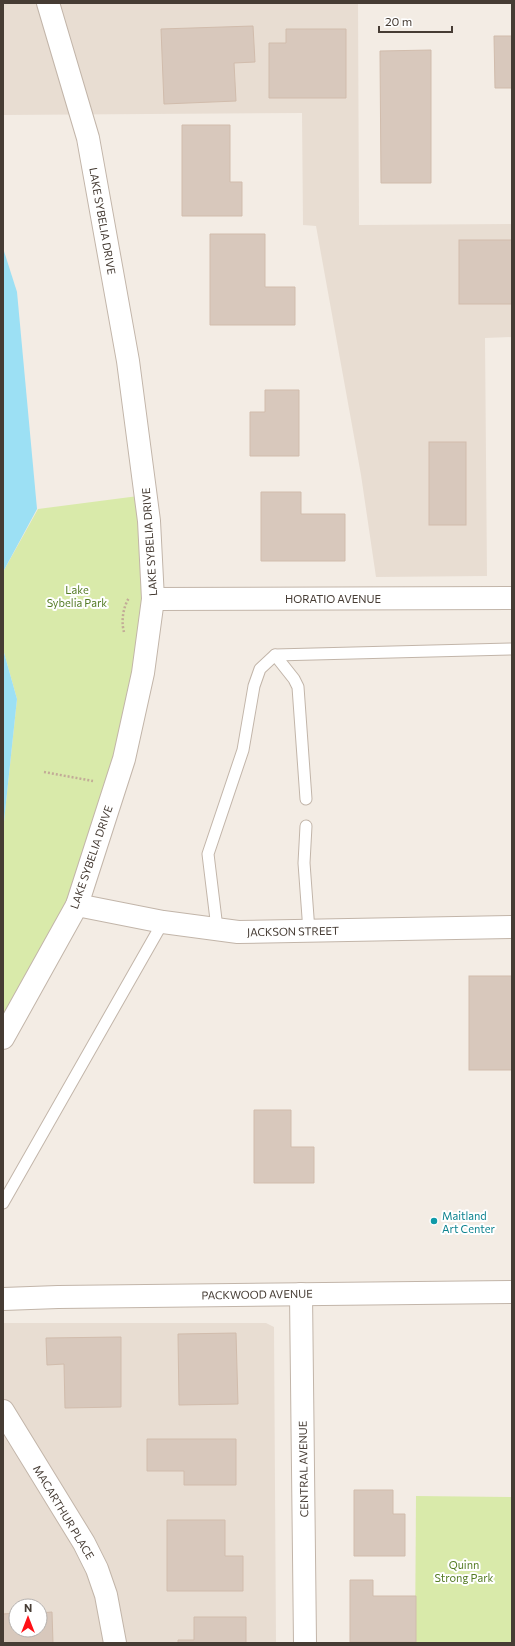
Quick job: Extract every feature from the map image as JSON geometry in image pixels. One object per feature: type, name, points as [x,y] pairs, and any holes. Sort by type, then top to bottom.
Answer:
[{"type":"street","name":"LAKE SYBELIA DRIVE","points":[[3,1038],[77,905],[124,759],[143,673],[153,599],[149,521],[128,361],[90,145],[48,3]]},
{"type":"street","name":"HORATIO AVENUE","points":[[153,599],[512,598]]},
{"type":"street","name":"JACKSON STREET","points":[[77,905],[163,922],[238,932],[512,927]]},
{"type":"street","name":"PACKWOOD AVENUE","points":[[3,1300],[58,1296],[512,1292]]},
{"type":"street","name":"CENTRAL AVENUE","points":[[300,1294],[305,1643]]},
{"type":"street","name":"MACARTHUR PLACE","points":[[3,1411],[87,1549],[106,1595],[115,1643]]},
{"type":"lane","points":[[217,928],[208,854],[243,750],[254,686],[260,669],[275,655],[512,649]]},
{"type":"lane","points":[[275,655],[294,679],[298,687],[306,799]]},
{"type":"lane","points":[[306,826],[304,863],[309,930]]},
{"type":"lane","points":[[3,1203],[163,922]]},
{"type":"path","points":[[125,636],[122,624],[126,602],[131,596]]},
{"type":"path","points":[[44,772],[98,782]]},
{"type":"shaded area","points":[[3,3],[358,3],[359,225],[512,224],[512,337],[485,338],[487,576],[376,577],[361,475],[316,226],[303,225],[302,113],[3,115]]},
{"type":"shaded area","points":[[3,1323],[266,1323],[274,1327],[276,1643],[3,1643]]},
{"type":"green space","name":"Lake Sybelia Park","points":[[146,495],[153,599],[77,905],[3,1034],[3,831],[17,699],[3,649],[3,572],[38,509]]},
{"type":"green space","name":"Quinn Strong Park","points":[[416,1496],[512,1497],[512,1643],[415,1643]]},
{"type":"water","points":[[3,248],[17,292],[37,509],[3,572]]},
{"type":"water","points":[[3,649],[17,699],[3,831]]},
{"type":"building","points":[[253,26],[255,62],[234,63],[236,101],[164,104],[161,29]]},
{"type":"building","points":[[286,29],[346,29],[346,98],[269,98],[269,43],[286,43]]},
{"type":"building","points":[[494,36],[512,36],[512,88],[495,88]]},
{"type":"building","points":[[431,50],[431,183],[381,183],[380,51]]},
{"type":"building","points":[[182,125],[230,125],[230,182],[242,182],[242,216],[182,216]]},
{"type":"building","points":[[210,234],[265,234],[265,287],[295,287],[295,325],[210,325]]},
{"type":"building","points":[[459,240],[512,240],[512,304],[459,304]]},
{"type":"building","points":[[265,390],[299,390],[299,456],[250,456],[250,412],[265,412]]},
{"type":"building","points":[[429,442],[466,442],[466,525],[429,525]]},
{"type":"building","points":[[261,492],[301,492],[301,514],[345,514],[345,561],[261,561]]},
{"type":"building","points":[[469,976],[512,976],[512,1070],[469,1070]]},
{"type":"building","points":[[254,1110],[291,1110],[291,1147],[314,1147],[314,1183],[254,1183]]},
{"type":"building","points":[[236,1333],[238,1404],[179,1405],[178,1334]]},
{"type":"building","points":[[121,1337],[121,1407],[65,1408],[64,1364],[47,1365],[46,1338]]},
{"type":"building","points":[[147,1439],[236,1439],[236,1485],[184,1485],[184,1471],[147,1471]]},
{"type":"building","points":[[354,1490],[393,1490],[393,1514],[405,1514],[405,1556],[354,1556]]},
{"type":"building","points":[[167,1520],[225,1520],[225,1556],[243,1556],[243,1591],[167,1591]]},
{"type":"building","points":[[350,1580],[373,1580],[373,1596],[416,1596],[416,1642],[350,1642]]},
{"type":"building","points":[[48,1612],[52,1612],[53,1643],[3,1643],[3,1614],[8,1614],[8,1638],[48,1638]]},
{"type":"building","points":[[194,1617],[246,1617],[246,1643],[178,1643],[178,1640],[194,1640]]},
{"type":"place","name":"Maitland Art Center","points":[[434,1221]]}]
